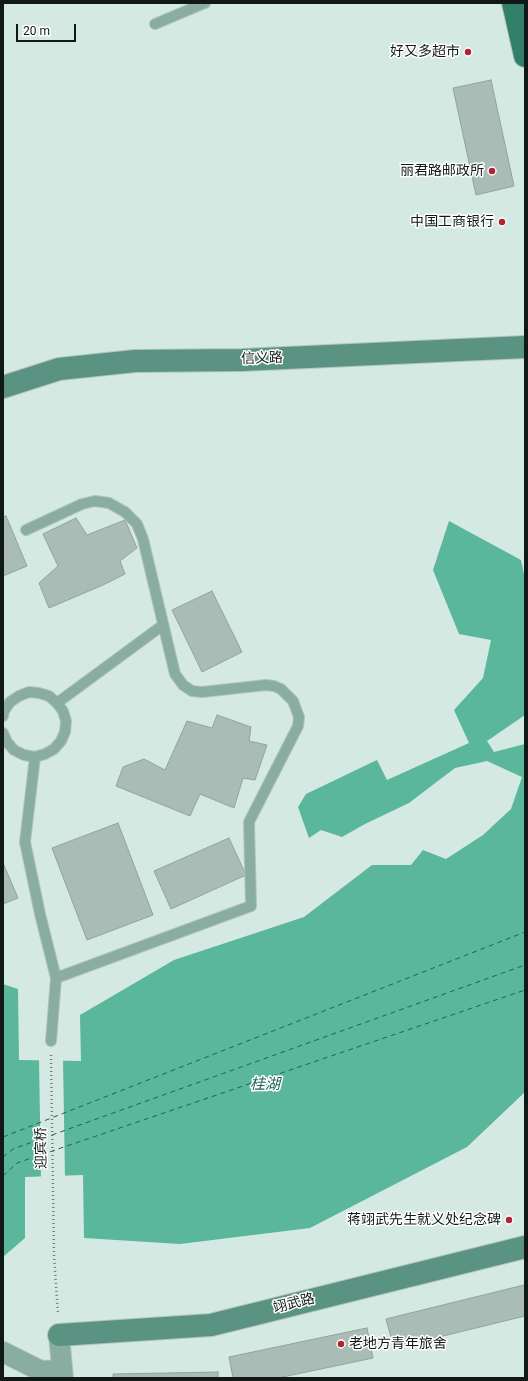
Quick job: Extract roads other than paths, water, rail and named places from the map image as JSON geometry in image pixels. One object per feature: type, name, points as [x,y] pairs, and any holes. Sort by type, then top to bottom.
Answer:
[{"type":"main road","points":[[513,3],[525,56]]},
{"type":"main road","name":"信义路","points":[[3,387],[59,369],[135,361],[242,360],[525,347]]},
{"type":"main road","name":"翊武路","points":[[59,1335],[211,1325],[525,1247]]},
{"type":"street","points":[[3,1352],[42,1371],[62,1374],[59,1335]]},
{"type":"lane","points":[[155,24],[205,3]]},
{"type":"lane","points":[[26,530],[82,504],[95,501],[109,503],[125,512],[137,524],[143,539],[175,674],[183,685],[196,692],[266,685],[274,686],[281,689],[293,701],[298,717],[298,726],[249,822],[251,906],[56,978]]},
{"type":"lane","points":[[57,702],[163,625]]},
{"type":"lane","points":[[3,716],[4,711],[10,702],[29,692],[49,696],[57,702],[63,711],[66,721],[65,732],[61,741],[54,749],[35,757],[24,755],[14,750],[7,742],[3,733]]},
{"type":"lane","points":[[35,757],[25,842],[40,914],[56,978],[51,1041]]},
{"type":"water","name":"桂湖","points":[[449,521],[521,560],[525,579],[525,715],[487,741],[494,752],[525,744],[525,1092],[467,1147],[310,1228],[180,1244],[84,1238],[83,1175],[25,1177],[25,1238],[3,1257],[3,984],[18,989],[19,1060],[81,1061],[80,1015],[174,960],[304,917],[372,865],[411,865],[423,850],[446,859],[483,835],[511,809],[522,777],[487,761],[455,768],[409,803],[342,837],[321,830],[309,838],[298,807],[306,794],[377,760],[387,780],[469,743],[454,710],[483,678],[491,640],[459,634],[433,570]]},
{"type":"place","name":"好又多超市","points":[[468,52]]},
{"type":"place","name":"丽君路邮政所","points":[[492,171]]},
{"type":"place","name":"中国工商银行","points":[[502,222]]},
{"type":"place","name":"蒋翊武先生就义处纪念碑","points":[[509,1220]]},
{"type":"place","name":"老地方青年旅舍","points":[[341,1344]]}]
